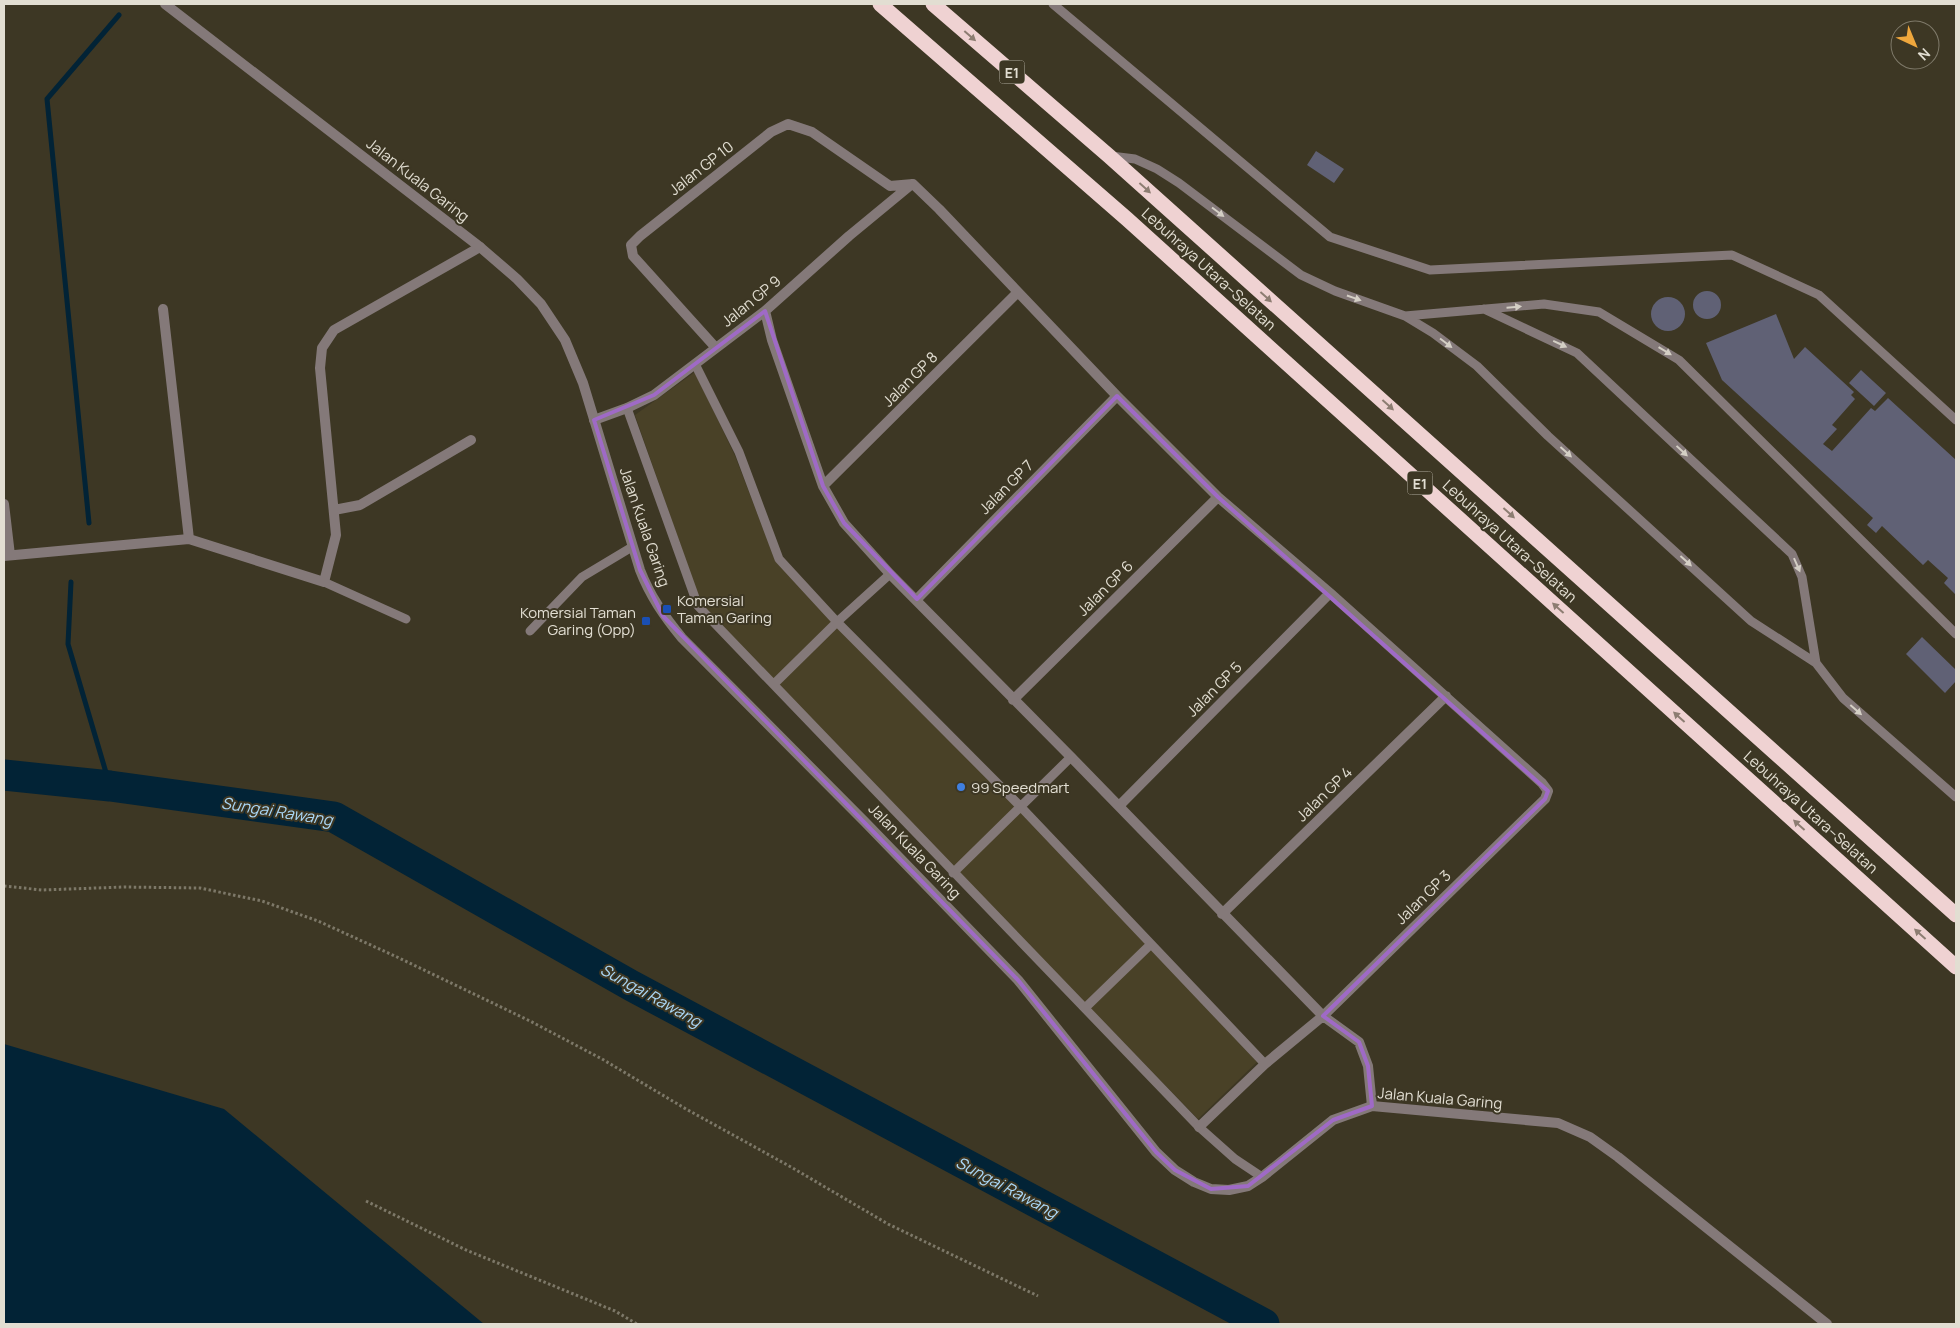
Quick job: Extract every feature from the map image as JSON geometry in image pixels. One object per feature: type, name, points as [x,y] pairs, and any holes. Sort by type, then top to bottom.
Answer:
[{"type":"highway","name":"Lebuhraya Utara–Selatan","points":[[880,4],[1127,218],[1956,967]]},
{"type":"highway","name":"Lebuhraya Utara–Selatan","points":[[933,4],[1109,156],[1956,915]]},
{"type":"street","name":"Jalan Kuala Garing","points":[[165,4],[480,247],[517,279],[540,304],[565,340],[584,383],[632,547],[648,590],[663,616],[682,638],[865,822],[1018,980],[1156,1152],[1175,1170],[1211,1189],[1229,1190],[1248,1186],[1333,1120],[1372,1106],[1558,1123],[1590,1137],[1626,1163],[1828,1324]]},
{"type":"street","name":"Jalan GP 10","points":[[716,348],[632,256],[631,245],[640,236],[771,132],[788,124],[812,132],[890,186],[913,184]]},
{"type":"street","points":[[913,184],[1116,396],[1218,497],[1446,696]]},
{"type":"street","name":"Jalan GP 9","points":[[594,420],[627,408],[654,395],[765,311],[849,236],[913,184]]},
{"type":"street","points":[[4,504],[7,556],[189,539],[324,582],[336,535],[320,368],[322,348],[334,330],[480,247]]},
{"type":"street","name":"Jalan GP 8","points":[[823,486],[1017,293]]},
{"type":"street","points":[[163,309],[189,539]]},
{"type":"street","points":[[765,311],[772,340],[823,486],[844,523],[890,574],[917,599],[1013,700],[1323,1016],[1359,1042],[1368,1066],[1372,1106]]},
{"type":"street","name":"Jalan GP 7","points":[[917,599],[1116,396]]},
{"type":"street","points":[[334,510],[360,505],[471,440]]},
{"type":"street","name":"Jalan GP 6","points":[[1013,700],[1218,497]]},
{"type":"street","name":"Jalan GP 5","points":[[1119,806],[1330,593]]},
{"type":"street","name":"Jalan GP 3","points":[[1199,1127],[1265,1064],[1323,1016],[1545,799],[1548,791],[1542,783],[1446,696]]},
{"type":"street","name":"Jalan GP 4","points":[[1222,914],[1446,696]]},
{"type":"lane","points":[[1053,4],[1330,237],[1430,270],[1732,255],[1819,295],[1956,420]]},
{"type":"lane","points":[[1109,156],[1135,159],[1157,169],[1179,183],[1301,275],[1335,292],[1405,316],[1432,332],[1477,366],[1548,436],[1751,620],[1816,663],[1843,698],[1956,797]]},
{"type":"lane","points":[[1405,316],[1544,304],[1599,312],[1679,360],[1956,634]]},
{"type":"lane","points":[[1484,309],[1577,352],[1792,554],[1802,577],[1816,663]]},
{"type":"lane","points":[[695,364],[739,452],[779,559],[837,622],[1020,806],[1265,1064]]},
{"type":"lane","points":[[627,408],[698,606],[1199,1127],[1235,1159],[1262,1177]]},
{"type":"lane","points":[[530,631],[582,576],[632,547]]},
{"type":"lane","points":[[774,684],[837,622],[890,574]]},
{"type":"lane","points":[[324,582],[406,619]]},
{"type":"lane","points":[[953,873],[1071,757]]},
{"type":"lane","points":[[1085,1008],[1150,945]]},
{"type":"path","points":[[4,886],[42,890],[124,887],[200,888],[262,901],[318,921],[405,960],[530,1021],[602,1059],[888,1224],[1038,1296]]},
{"type":"path","points":[[366,1201],[466,1250],[614,1311],[638,1324]]},
{"type":"highlighted area","points":[[765,311],[823,486],[844,523],[917,599],[1117,396],[1218,497],[1548,791],[1545,799],[1323,1016],[1359,1042],[1368,1066],[1372,1106],[1333,1120],[1248,1186],[1211,1189],[1175,1170],[1156,1152],[1018,980],[663,616],[640,570],[594,420],[654,395]]},
{"type":"shaded area","points":[[695,372],[735,456],[776,562],[1026,817],[1257,1062],[1198,1119],[917,830],[701,604],[635,415]]},
{"type":"water","points":[[4,1044],[224,1109],[484,1324],[4,1324]]},
{"type":"building","points":[[1316,151],[1344,169],[1334,183],[1307,165]]},
{"type":"building","points":[[1707,291],[1717,295],[1721,305],[1717,315],[1707,319],[1697,315],[1693,305],[1697,295]]},
{"type":"building","points":[[1668,297],[1675,298],[1680,302],[1684,307],[1684,321],[1680,326],[1675,330],[1668,331],[1661,330],[1656,326],[1652,321],[1651,314],[1652,307],[1656,302],[1661,298]]},
{"type":"building","points":[[1776,314],[1794,359],[1805,347],[1854,392],[1851,395],[1855,399],[1832,425],[1837,429],[1823,444],[1832,451],[1871,408],[1875,411],[1888,398],[1956,460],[1956,595],[1944,583],[1948,578],[1928,560],[1923,565],[1882,526],[1876,533],[1867,525],[1873,518],[1722,380],[1706,343]]},
{"type":"building","points":[[1861,370],[1886,393],[1874,406],[1849,383]]},
{"type":"building","points":[[1922,637],[1956,670],[1956,681],[1945,693],[1906,654]]},
{"type":"waterway","points":[[89,523],[47,99],[119,15]]},
{"type":"waterway","points":[[71,582],[68,644],[110,786]]},
{"type":"waterway","name":"Sungai Rawang","points":[[4,775],[110,786],[334,817],[632,986],[1264,1324]]},
{"type":"place","name":"Komersial Taman Garing","points":[[667,609]]},
{"type":"place","name":"Komersial Taman Garing (Opp)","points":[[646,621]]},
{"type":"place","name":"99 Speedmart","points":[[961,787]]}]
